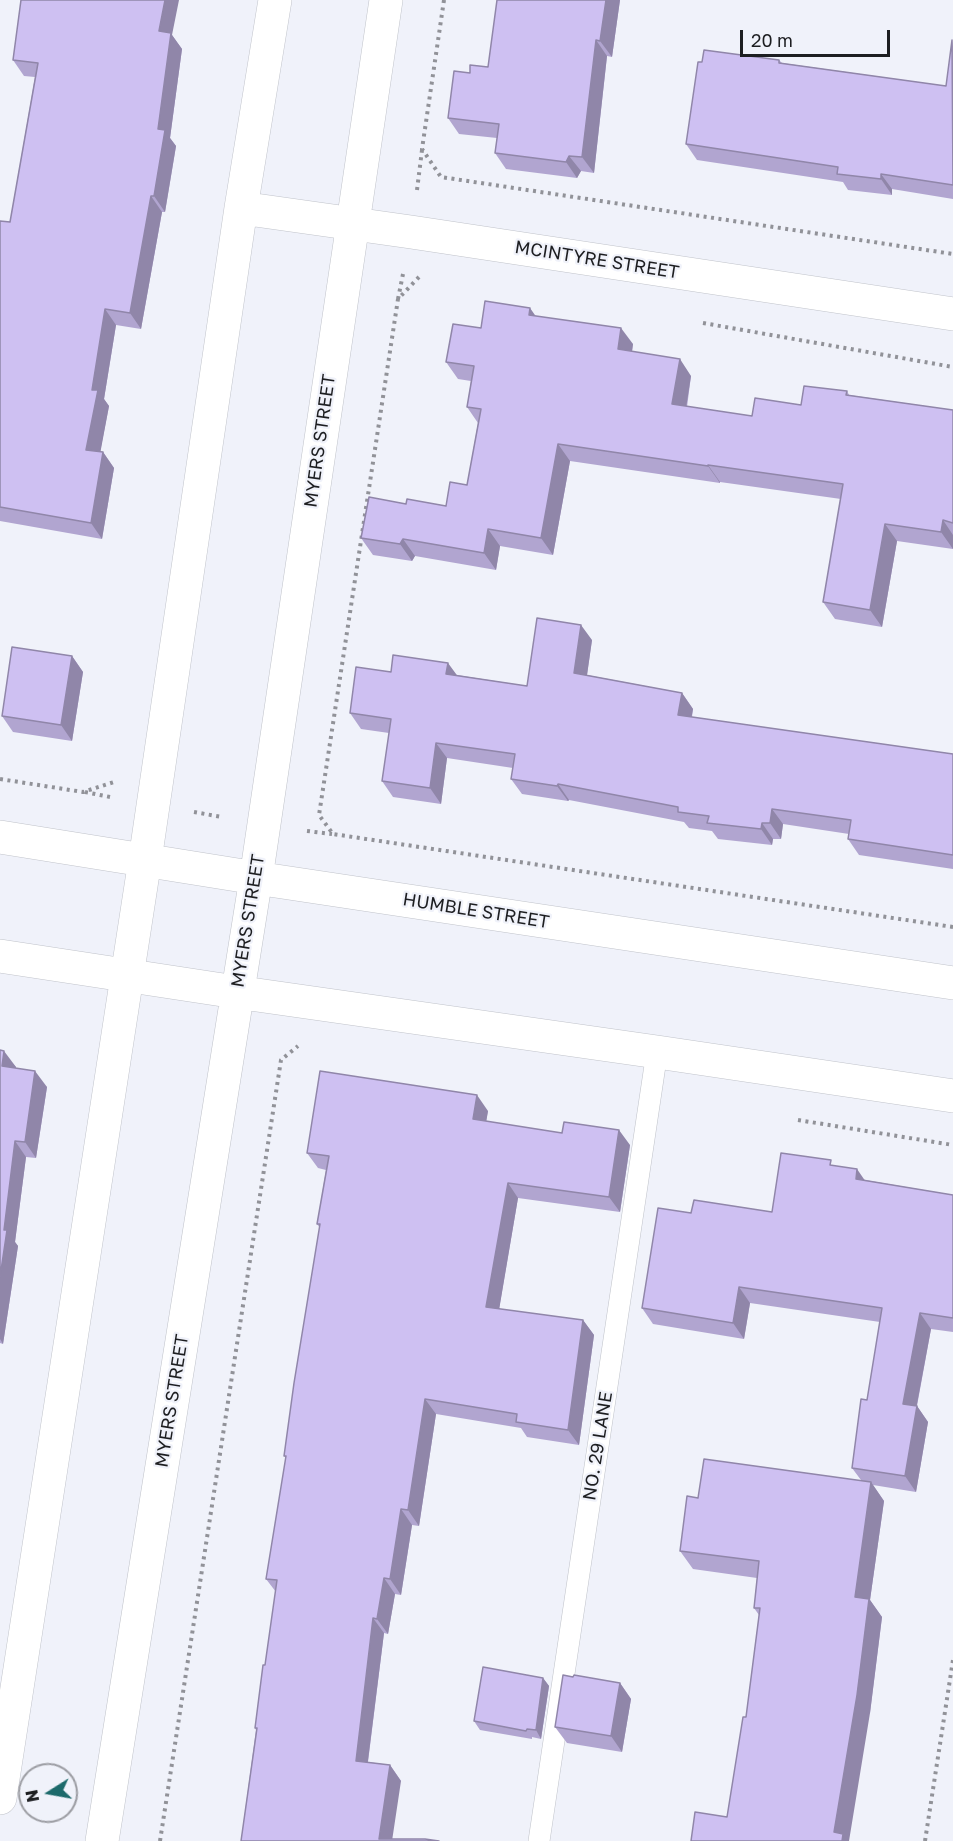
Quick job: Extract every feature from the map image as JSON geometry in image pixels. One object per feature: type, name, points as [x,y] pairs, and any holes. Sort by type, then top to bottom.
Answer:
[{"type":"street","points":[[0,1798],[145,860],[241,208],[275,0]]},
{"type":"street","name":"MYERS STREET","points":[[102,1841],[256,878],[386,0]]},
{"type":"street","name":"MCINTYRE STREET","points":[[241,208],[953,314]]},
{"type":"street","name":"HUMBLE STREET","points":[[0,837],[953,983]]},
{"type":"street","points":[[0,956],[953,1096]]},
{"type":"lane","name":"NO. 29 LANE","points":[[539,1841],[657,1052]]},
{"type":"path","points":[[444,0],[422,149],[441,177],[953,254]]},
{"type":"path","points":[[333,834],[319,815],[398,299],[422,274]]},
{"type":"path","points":[[693,321],[953,367]]},
{"type":"path","points":[[83,792],[263,825],[953,927]]},
{"type":"path","points":[[160,1841],[281,1060],[303,1042]]},
{"type":"path","points":[[790,1119],[953,1145]]},
{"type":"path","points":[[925,1841],[953,1660]]},
{"type":"building","points":[[21,0],[165,0],[159,31],[171,33],[158,129],[165,130],[130,313],[105,309],[92,390],[98,390],[86,450],[103,452],[91,523],[0,507],[0,221],[10,222],[38,63],[13,60]]},
{"type":"building","points":[[497,0],[606,0],[600,41],[596,40],[582,157],[569,156],[566,162],[495,153],[499,124],[448,118],[454,71],[470,73],[470,65],[488,67]]},
{"type":"building","points":[[952,40],[953,185],[881,174],[881,179],[837,174],[838,167],[686,144],[698,62],[702,62],[704,50],[779,60],[779,63],[946,86]]},
{"type":"building","points":[[485,301],[530,308],[529,315],[621,328],[618,349],[680,359],[672,404],[752,416],[755,398],[801,405],[804,386],[847,391],[846,395],[953,410],[953,523],[943,520],[941,532],[885,524],[870,610],[823,602],[843,484],[558,444],[541,538],[488,529],[484,553],[403,539],[400,544],[361,538],[369,497],[406,504],[407,499],[446,506],[450,482],[467,485],[481,409],[467,407],[474,366],[446,362],[453,324],[481,328]]},
{"type":"building","points":[[537,618],[581,625],[574,673],[682,693],[678,715],[953,754],[953,855],[848,839],[851,820],[772,809],[770,823],[762,823],[761,829],[707,823],[709,816],[678,812],[678,807],[558,784],[557,786],[511,779],[515,754],[436,743],[430,788],[382,781],[391,719],[350,713],[356,667],[391,672],[393,655],[448,663],[446,674],[527,686]]},
{"type":"building","points":[[12,647],[72,656],[61,725],[2,716]]},
{"type":"building","points":[[0,1050],[4,1051],[2,1066],[35,1071],[25,1142],[15,1141],[4,1230],[7,1230],[0,1277]]},
{"type":"building","points":[[320,1071],[477,1095],[473,1119],[562,1133],[564,1122],[619,1130],[609,1197],[508,1183],[486,1307],[583,1320],[568,1430],[516,1422],[517,1414],[425,1399],[408,1510],[401,1509],[390,1579],[384,1578],[377,1619],[373,1618],[356,1761],[390,1765],[379,1839],[439,1841],[241,1841],[257,1728],[255,1728],[263,1665],[265,1665],[277,1580],[266,1579],[320,1224],[317,1224],[329,1156],[307,1153]]},
{"type":"building","points":[[781,1153],[831,1160],[830,1165],[857,1169],[856,1179],[953,1195],[953,1318],[920,1313],[903,1404],[917,1406],[905,1476],[852,1468],[861,1399],[867,1400],[882,1308],[739,1287],[733,1323],[642,1308],[658,1208],[691,1213],[694,1200],[772,1212]]},
{"type":"building","points":[[704,1459],[871,1482],[855,1597],[869,1599],[857,1695],[834,1832],[843,1834],[842,1841],[691,1841],[695,1812],[727,1817],[743,1717],[746,1717],[760,1608],[754,1608],[759,1561],[680,1551],[687,1496],[698,1498]]},
{"type":"building","points":[[483,1667],[543,1678],[536,1730],[527,1729],[526,1731],[474,1721]]},
{"type":"building","points":[[563,1675],[620,1683],[611,1736],[555,1727]]}]
